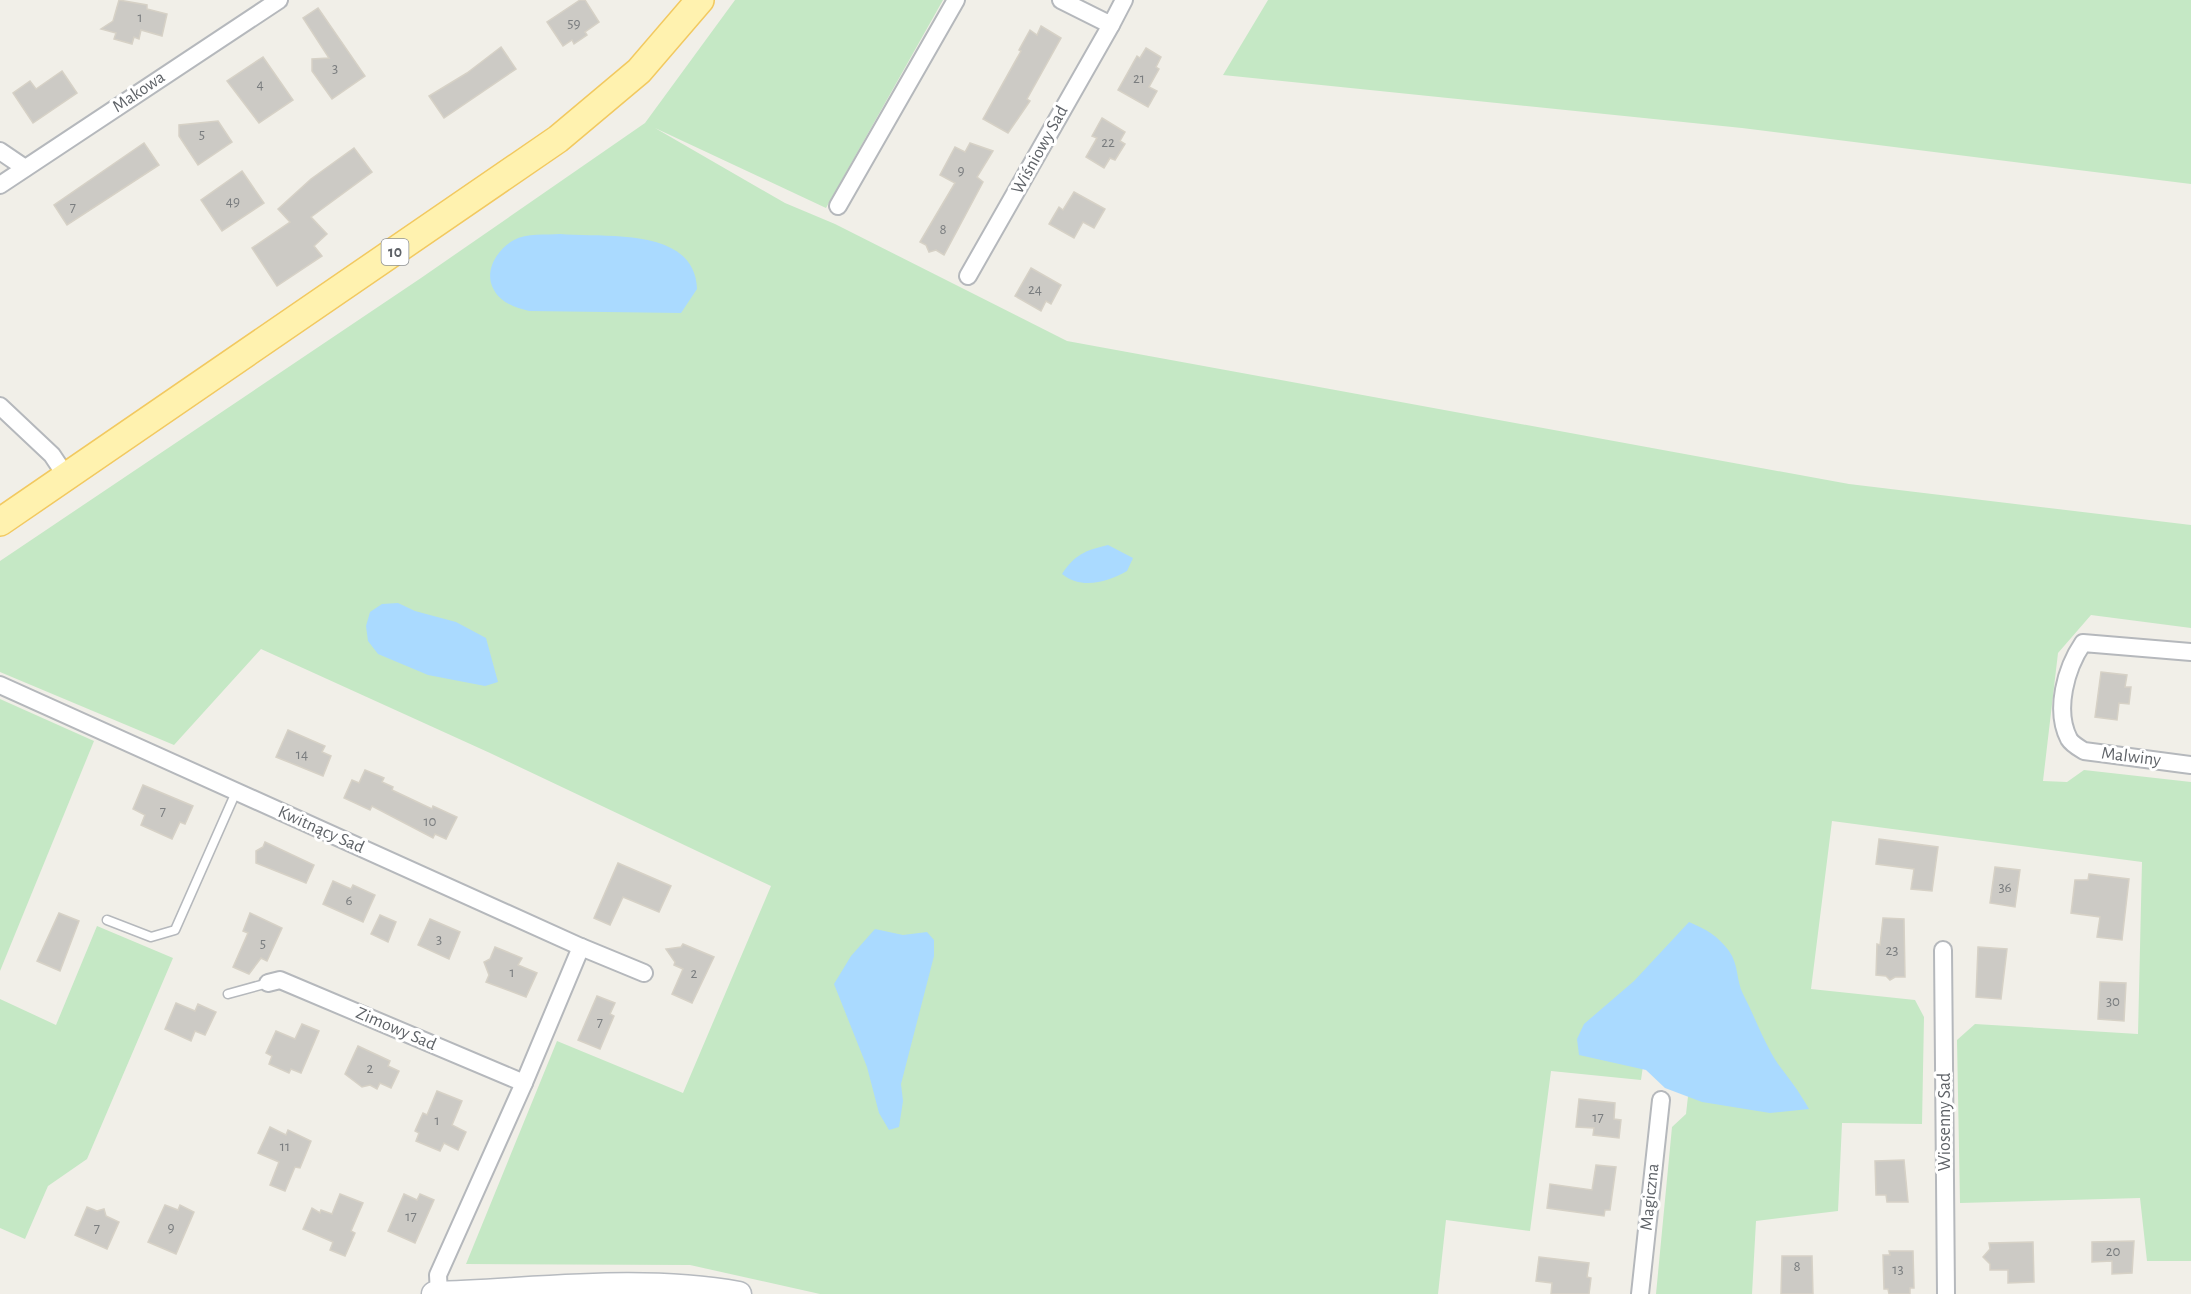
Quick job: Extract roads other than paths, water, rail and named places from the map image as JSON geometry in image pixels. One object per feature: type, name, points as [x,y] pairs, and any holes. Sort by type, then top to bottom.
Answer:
[{"type":"main road","name":"10","points":[[0,522],[558,139],[639,71],[700,0]]},
{"type":"street","name":"Makowa","points":[[0,185],[258,5],[279,0]]},
{"type":"street","points":[[838,206],[956,0]]},
{"type":"street","points":[[1061,0],[1111,25]]},
{"type":"street","name":"Wiśniowy Sad","points":[[968,276],[1125,0]]},
{"type":"street","points":[[0,151],[25,168]]},
{"type":"street","points":[[0,406],[52,455],[66,476]]},
{"type":"street","name":"Malwiny","points":[[2191,652],[2083,643],[2076,654],[2064,691],[2062,712],[2070,740],[2084,751],[2191,765]]},
{"type":"street","name":"Kwitnący Sad","points":[[0,685],[581,947],[644,973]]},
{"type":"street","points":[[439,1294],[438,1275],[524,1083],[581,947]]},
{"type":"street","name":"Wiosenny Sad","points":[[1943,950],[1946,1294]]},
{"type":"street","name":"Zimowy Sad","points":[[268,983],[280,980],[524,1083]]},
{"type":"street","name":"Magiczna","points":[[1640,1294],[1661,1100]]},
{"type":"street","points":[[434,1294],[624,1286],[683,1286],[739,1294]]},
{"type":"lane","points":[[107,920],[151,937],[175,930],[236,792]]},
{"type":"lane","points":[[228,994],[268,983]]},
{"type":"water","points":[[560,234],[644,239],[664,245],[681,254],[692,269],[697,289],[681,313],[529,311],[505,302],[497,295],[490,276],[493,262],[502,249],[524,236]]},
{"type":"water","points":[[1108,545],[1133,558],[1127,571],[1094,583],[1078,582],[1062,574],[1081,554]]},
{"type":"water","points":[[398,603],[415,611],[456,622],[486,638],[498,682],[485,686],[428,675],[378,654],[368,641],[366,626],[370,612],[382,604]]},
{"type":"water","points":[[1689,922],[1711,933],[1729,951],[1741,989],[1768,1047],[1809,1109],[1770,1113],[1702,1102],[1665,1088],[1646,1070],[1579,1055],[1577,1039],[1584,1024],[1634,981]]},
{"type":"water","points":[[875,929],[903,935],[927,932],[934,940],[934,956],[901,1084],[903,1101],[899,1127],[889,1130],[879,1113],[867,1067],[834,984],[851,956]]}]
